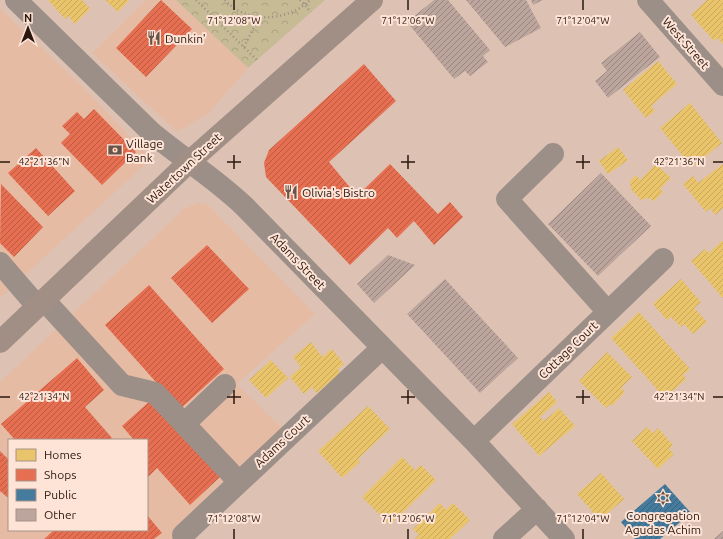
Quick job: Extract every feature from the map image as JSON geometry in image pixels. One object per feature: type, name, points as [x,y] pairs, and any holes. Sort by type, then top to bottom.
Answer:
[{"type":"main road","name":"Watertown Street","points":[[0,342],[189,162],[372,0]]},
{"type":"street","name":"Adams Street","points":[[16,0],[152,133],[189,162],[218,182],[244,206],[474,441],[564,539]]},
{"type":"street","name":"West Street","points":[[648,0],[723,85]]},
{"type":"street","points":[[553,154],[507,199],[608,312]]},
{"type":"street","name":"Cottage Court","points":[[474,441],[663,260]]},
{"type":"street","points":[[0,263],[122,385],[155,394],[239,482]]},
{"type":"street","name":"Adams Court","points":[[183,535],[382,348]]},
{"type":"street","points":[[184,424],[225,386]]},
{"type":"street","points":[[504,539],[537,509]]},
{"type":"path","points":[[196,0],[257,60]]},
{"type":"path","points":[[225,0],[228,4],[246,14],[266,18],[286,15],[310,0]]},
{"type":"path","points":[[300,0],[311,12]]},
{"type":"path","points":[[244,47],[259,17]]},
{"type":"shaded area","points":[[146,0],[176,0],[248,68],[209,113],[177,132],[92,53]]},
{"type":"shaded area","points":[[0,9],[80,84],[151,159],[0,298]]},
{"type":"shaded area","points":[[197,203],[207,204],[315,314],[237,384],[289,435],[178,539],[0,539],[0,382],[184,209]]},
{"type":"green space","points":[[176,0],[325,0],[248,68]]},
{"type":"building: Homes","points":[[48,0],[82,0],[90,9],[75,24],[68,16],[65,19]]},
{"type":"building: Homes","points":[[105,0],[129,0],[118,12]]},
{"type":"building: Homes","points":[[707,0],[723,0],[723,44],[718,38],[714,41],[691,15]]},
{"type":"building: Homes","points":[[658,61],[677,84],[651,106],[655,111],[646,118],[623,90]]},
{"type":"building: Homes","points":[[690,103],[722,143],[692,167],[660,128]]},
{"type":"building: Homes","points":[[618,147],[628,160],[608,174],[599,161]]},
{"type":"building: Homes","points":[[656,164],[671,178],[660,189],[663,192],[654,201],[649,198],[641,200],[631,189],[630,181],[636,175],[640,180]]},
{"type":"building: Homes","points":[[723,164],[723,208],[715,215],[710,208],[706,212],[683,184],[693,176],[698,183]]},
{"type":"building: Homes","points":[[722,241],[723,298],[691,261],[705,249],[709,253]]},
{"type":"building: Homes","points":[[681,279],[701,302],[694,308],[707,322],[693,334],[684,324],[681,327],[671,317],[667,320],[653,304]]},
{"type":"building: Homes","points":[[639,312],[690,369],[683,375],[686,379],[665,398],[611,338]]},
{"type":"building: Homes","points":[[311,342],[322,357],[332,349],[344,364],[338,369],[340,373],[317,393],[312,387],[304,394],[290,377],[301,367],[293,357]]},
{"type":"building: Homes","points":[[607,352],[632,377],[621,388],[625,392],[612,406],[610,404],[606,408],[579,381]]},
{"type":"building: Homes","points":[[271,360],[288,378],[266,398],[249,380]]},
{"type":"building: Homes","points":[[549,392],[557,402],[540,417],[544,421],[559,408],[575,426],[539,456],[512,424]]},
{"type":"building: Homes","points":[[368,406],[390,429],[358,459],[360,462],[342,478],[318,451]]},
{"type":"building: Homes","points":[[647,427],[653,433],[658,428],[673,445],[669,449],[674,454],[658,469],[632,441]]},
{"type":"building: Homes","points":[[402,457],[415,470],[421,465],[436,480],[390,525],[362,497]]},
{"type":"building: Homes","points":[[601,473],[624,499],[600,520],[577,494]]},
{"type":"building: Homes","points":[[440,503],[446,510],[453,503],[470,520],[450,539],[415,539],[419,535],[413,529]]},
{"type":"building: Shops","name":"Dunkin'","points":[[161,0],[192,29],[146,77],[116,48]]},
{"type":"building: Shops","points":[[364,64],[396,101],[329,162],[357,196],[390,164],[438,214],[450,202],[463,217],[434,245],[414,221],[397,238],[388,228],[350,265],[266,177],[264,163],[269,150]]},
{"type":"building: Shops","points":[[94,109],[136,152],[102,185],[61,143],[70,134],[62,126],[77,112],[84,119]]},
{"type":"building: Shops","points":[[36,148],[75,191],[48,216],[8,173]]},
{"type":"building: Shops","points":[[1,184],[43,227],[14,257],[0,243]]},
{"type":"building: Shops","points":[[207,245],[249,289],[212,323],[171,278]]},
{"type":"building: Shops","points":[[149,285],[224,369],[180,409],[105,325]]},
{"type":"building: Shops","points":[[77,358],[104,390],[85,407],[112,438],[14,439],[1,424]]},
{"type":"building: Shops","points":[[151,400],[220,477],[190,505],[157,468],[148,477],[148,439],[133,439],[122,426]]},
{"type":"building: Shops","points":[[0,451],[8,459],[8,496],[0,491]]},
{"type":"building: Shops","points":[[148,516],[162,533],[154,539],[44,539],[53,531],[148,531]]},
{"type":"building: Public","name":"Congregation Agudas Achim","points":[[665,484],[691,513],[660,539],[635,539],[621,522]]},
{"type":"building: Other","points":[[434,0],[448,0],[490,50],[483,56],[488,62],[470,76],[465,71],[454,79],[407,22]]},
{"type":"building: Other","points":[[466,0],[526,0],[541,28],[505,47]]},
{"type":"building: Other","points":[[531,0],[543,0],[533,5]]},
{"type":"building: Other","points":[[640,32],[660,57],[608,98],[595,81],[607,71],[601,63]]},
{"type":"building: Other","points":[[601,173],[651,226],[598,276],[548,224]]},
{"type":"building: Other","points":[[388,255],[415,265],[374,303],[357,284]]},
{"type":"building: Other","points":[[445,279],[518,358],[480,393],[407,314]]},
{"type":"building: Other","points":[[723,531],[723,539],[714,539]]},
{"type":"place","name":"Dunkin'","points":[[154,38]]},
{"type":"place","name":"Village Bank","points":[[115,150]]},
{"type":"place","name":"Olivia's Bistro","points":[[291,192]]},
{"type":"place","name":"Congregation Agudas Achim","points":[[663,498]]}]
